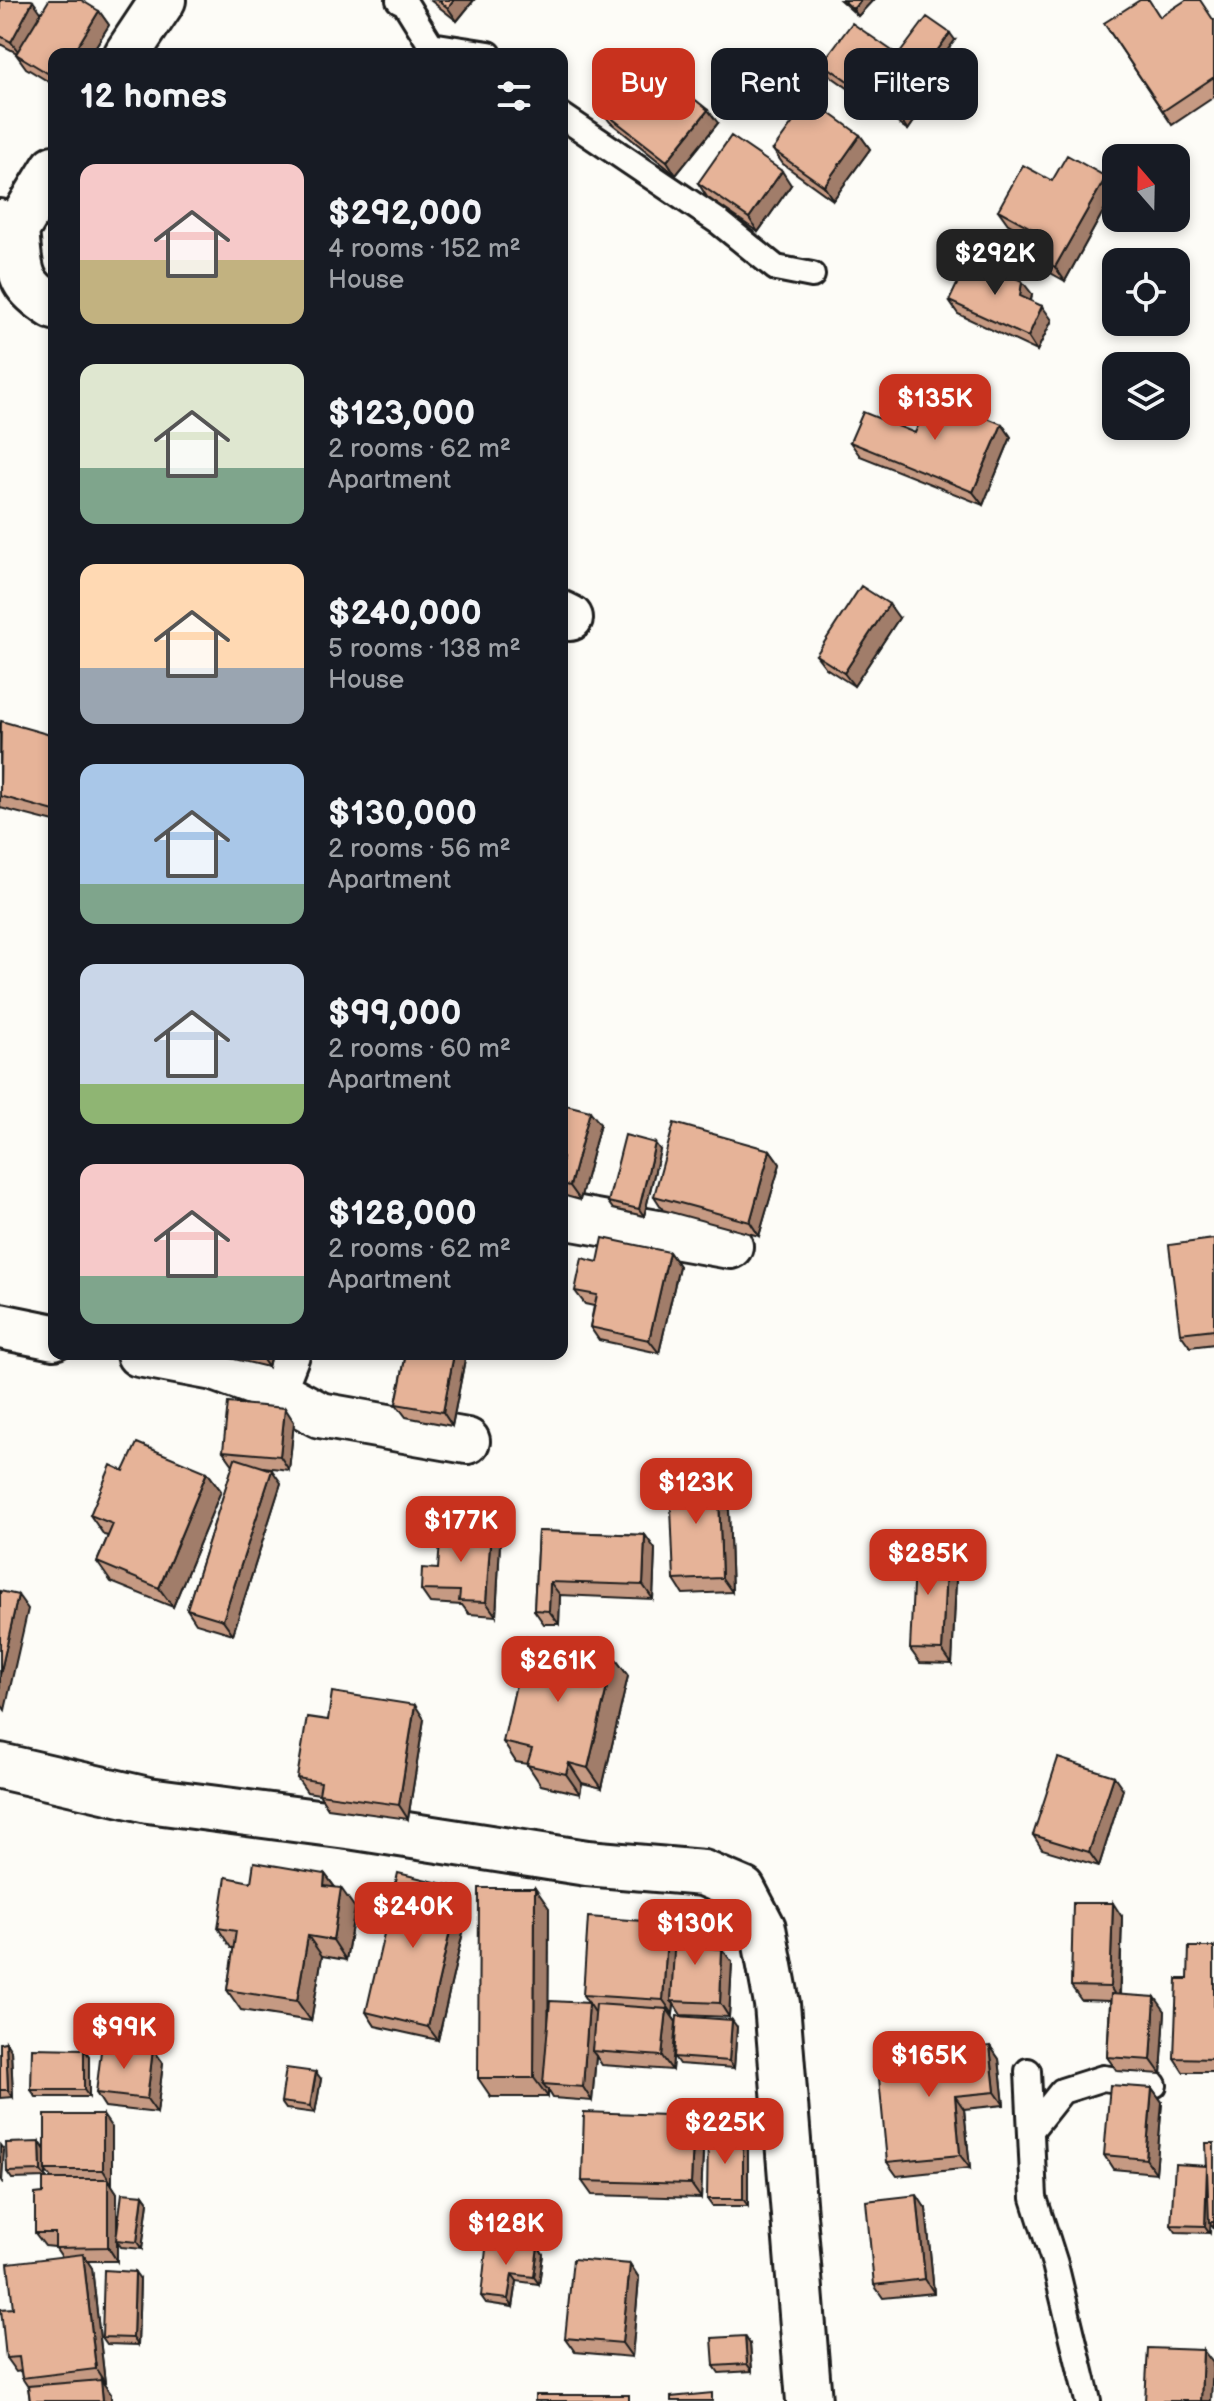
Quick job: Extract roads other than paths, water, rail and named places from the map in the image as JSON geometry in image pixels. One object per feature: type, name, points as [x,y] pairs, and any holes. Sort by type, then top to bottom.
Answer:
[{"type":"street","points":[[131,48],[163,0]]},
{"type":"street","points":[[48,176],[5,237],[22,281],[48,303]]},
{"type":"street","points":[[568,1217],[730,1246]]},
{"type":"street","points":[[0,1326],[48,1336]]},
{"type":"street","points":[[171,1360],[214,1368],[280,1372],[320,1415],[467,1441]]},
{"type":"street","points":[[0,1766],[148,1800],[355,1827],[587,1863],[703,1873],[743,1890],[763,1928],[777,2004],[809,2401]]},
{"type":"lane","points":[[399,0],[405,3],[431,45],[450,48]]},
{"type":"lane","points":[[568,120],[719,222],[776,268],[812,275]]},
{"type":"lane","points":[[1028,2071],[1034,2198],[1055,2264],[1088,2401]]},
{"type":"lane","points":[[1031,2130],[1062,2091],[1103,2078],[1154,2085]]}]
